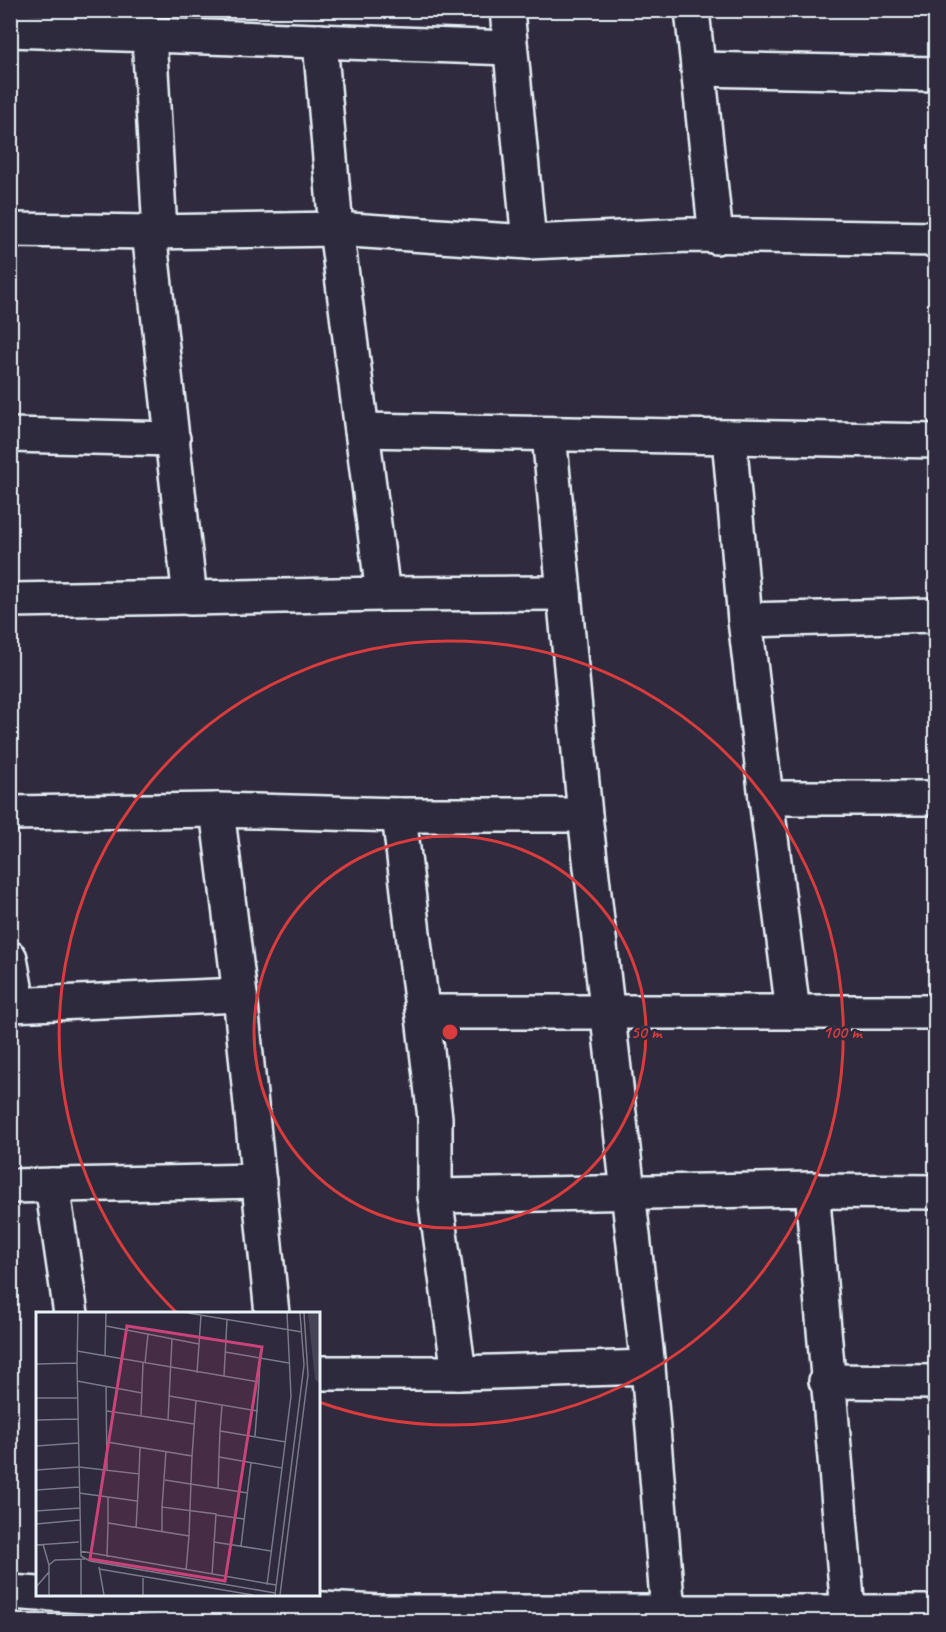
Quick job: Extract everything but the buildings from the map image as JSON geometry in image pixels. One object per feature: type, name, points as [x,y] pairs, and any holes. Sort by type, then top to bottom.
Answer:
[{"type":"street","points":[[507,10],[529,242]]},
{"type":"street","points":[[692,10],[716,237]]},
{"type":"street","points":[[10,30],[510,48]]},
{"type":"street","points":[[149,35],[155,232],[173,439],[190,597]]},
{"type":"street","points":[[320,41],[336,229],[383,594]]},
{"type":"street","points":[[698,69],[936,74]]},
{"type":"street","points":[[10,230],[155,232],[336,229],[529,242],[689,235],[936,239]]},
{"type":"street","points":[[362,430],[936,441]]},
{"type":"street","points":[[549,434],[585,815],[630,1193],[648,1367],[668,1612]]},
{"type":"street","points":[[10,435],[173,439]]},
{"type":"street","points":[[729,437],[745,620],[793,1012]]},
{"type":"street","points":[[10,600],[564,593]]},
{"type":"street","points":[[745,620],[936,615]]},
{"type":"street","points":[[766,798],[936,798]]},
{"type":"street","points":[[10,813],[217,810],[399,815],[585,815]]},
{"type":"street","points":[[217,810],[240,995],[272,1312]]},
{"type":"street","points":[[399,815],[435,1118],[435,1196],[459,1373]]},
{"type":"street","points":[[10,958],[14,1005],[240,995]]},
{"type":"street","points":[[423,1012],[936,1012]]},
{"type":"street","points":[[10,1186],[259,1181]]},
{"type":"street","points":[[52,1185],[71,1312]]},
{"type":"street","points":[[435,1196],[812,1191],[936,1192]]},
{"type":"street","points":[[812,1191],[826,1381],[848,1611]]},
{"type":"street","points":[[320,1373],[459,1373],[648,1367]]},
{"type":"street","points":[[826,1381],[936,1382]]},
{"type":"street","points":[[10,1592],[36,1594]]},
{"type":"street","points":[[92,1596],[379,1611],[936,1612]]}]
